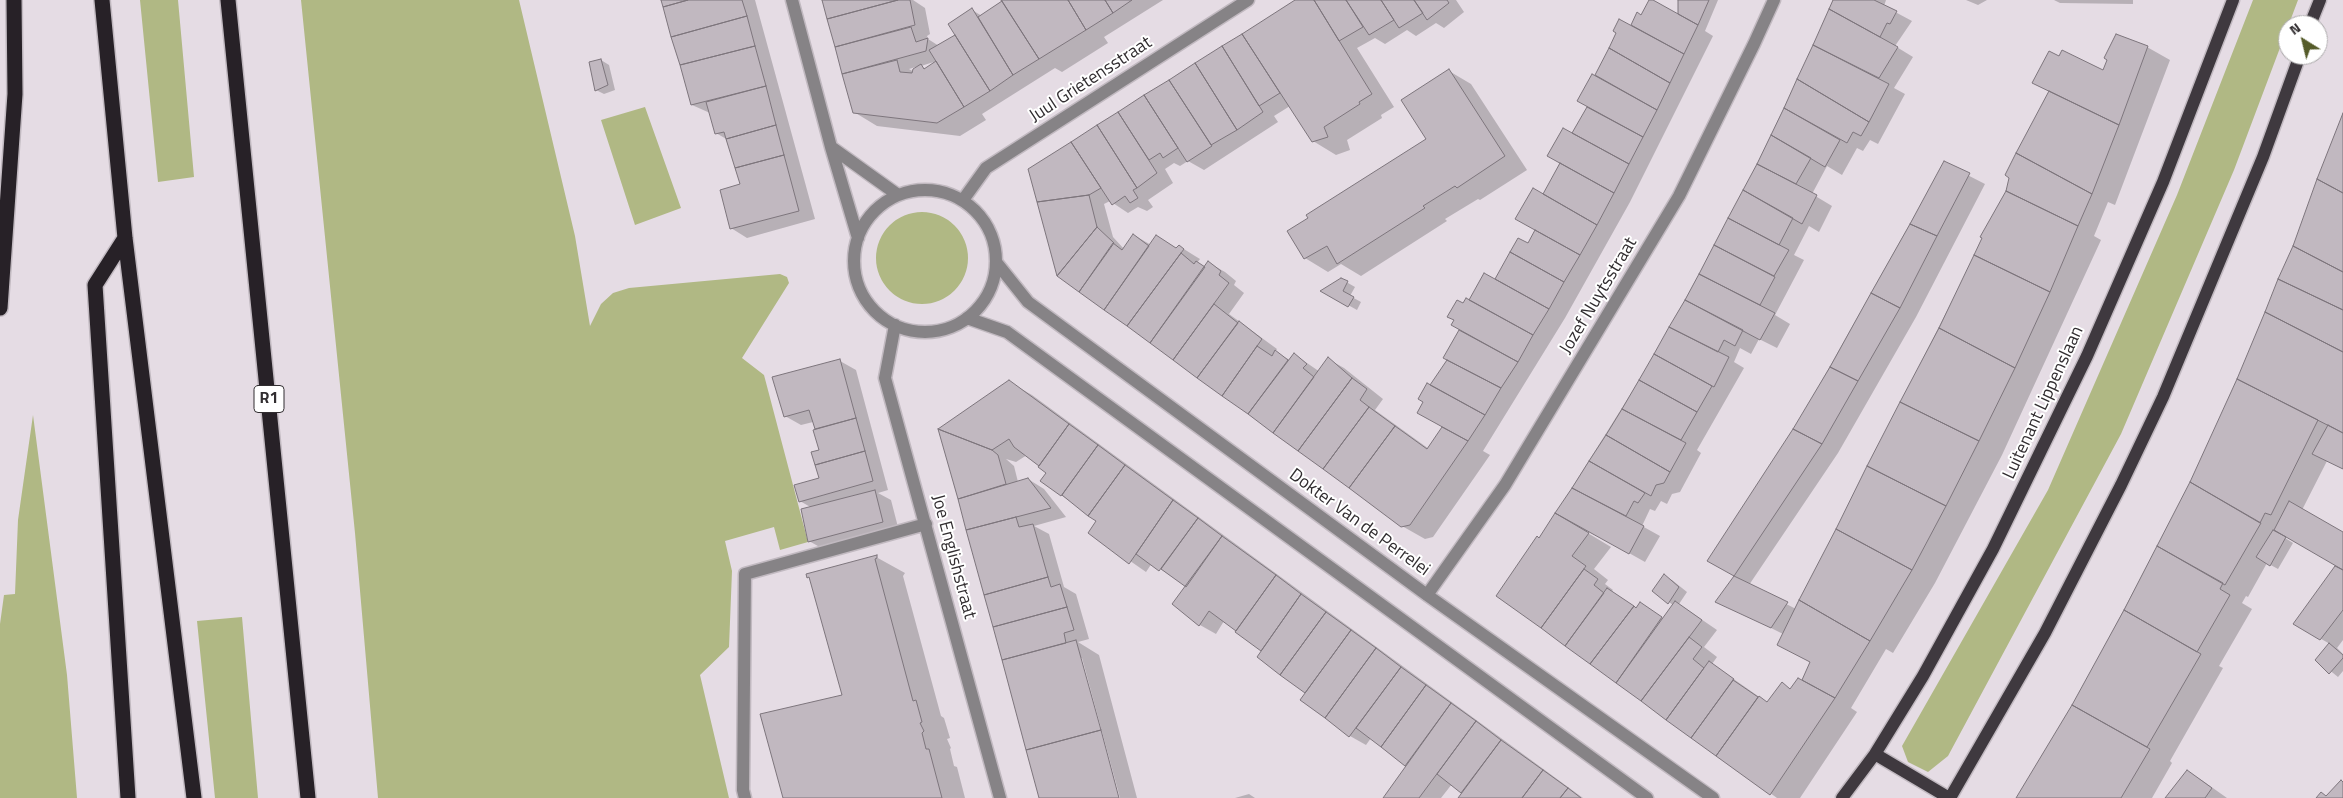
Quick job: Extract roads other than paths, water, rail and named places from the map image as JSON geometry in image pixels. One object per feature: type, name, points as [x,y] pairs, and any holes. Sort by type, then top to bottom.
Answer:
[{"type":"highway","points":[[0,308],[15,94],[14,0]]},
{"type":"highway","points":[[102,0],[125,238],[194,798]]},
{"type":"highway","name":"R1","points":[[228,0],[308,798]]},
{"type":"highway","points":[[125,238],[95,285],[128,798]]},
{"type":"main road","name":"Luitenant Lippenslaan","points":[[1842,798],[1875,754],[1923,676],[1993,549],[2086,356],[2163,182],[2233,0]]},
{"type":"main road","points":[[2314,15],[2320,0]]},
{"type":"main road","points":[[1875,754],[1950,798],[2045,634],[2159,406],[2264,157],[2296,65]]},
{"type":"street","points":[[792,0],[831,147],[858,238]]},
{"type":"street","name":"Juul Grietensstraat","points":[[963,200],[986,168],[1248,0]]},
{"type":"street","name":"Jozef Nuytsstraat","points":[[1427,595],[1505,485],[1679,196],[1774,0]]},
{"type":"street","points":[[831,147],[898,195]]},
{"type":"street","name":"Dokter Van de Perrelei","points":[[920,190],[942,192],[963,200],[977,212],[988,227],[994,244],[996,262],[989,290],[982,302],[967,318],[950,327],[933,332],[913,331],[895,325],[878,314],[861,292],[856,279],[854,258],[858,238],[867,220],[880,205],[898,195],[920,190]]},
{"type":"street","name":"Dokter Van de Perrelei","points":[[996,262],[1028,302],[1427,595],[1713,798]]},
{"type":"street","points":[[967,318],[1007,332],[1647,798]]},
{"type":"street","name":"Joe Englishstraat","points":[[895,325],[885,378],[1000,798]]},
{"type":"street","points":[[745,798],[743,790],[746,574],[926,524]]}]
